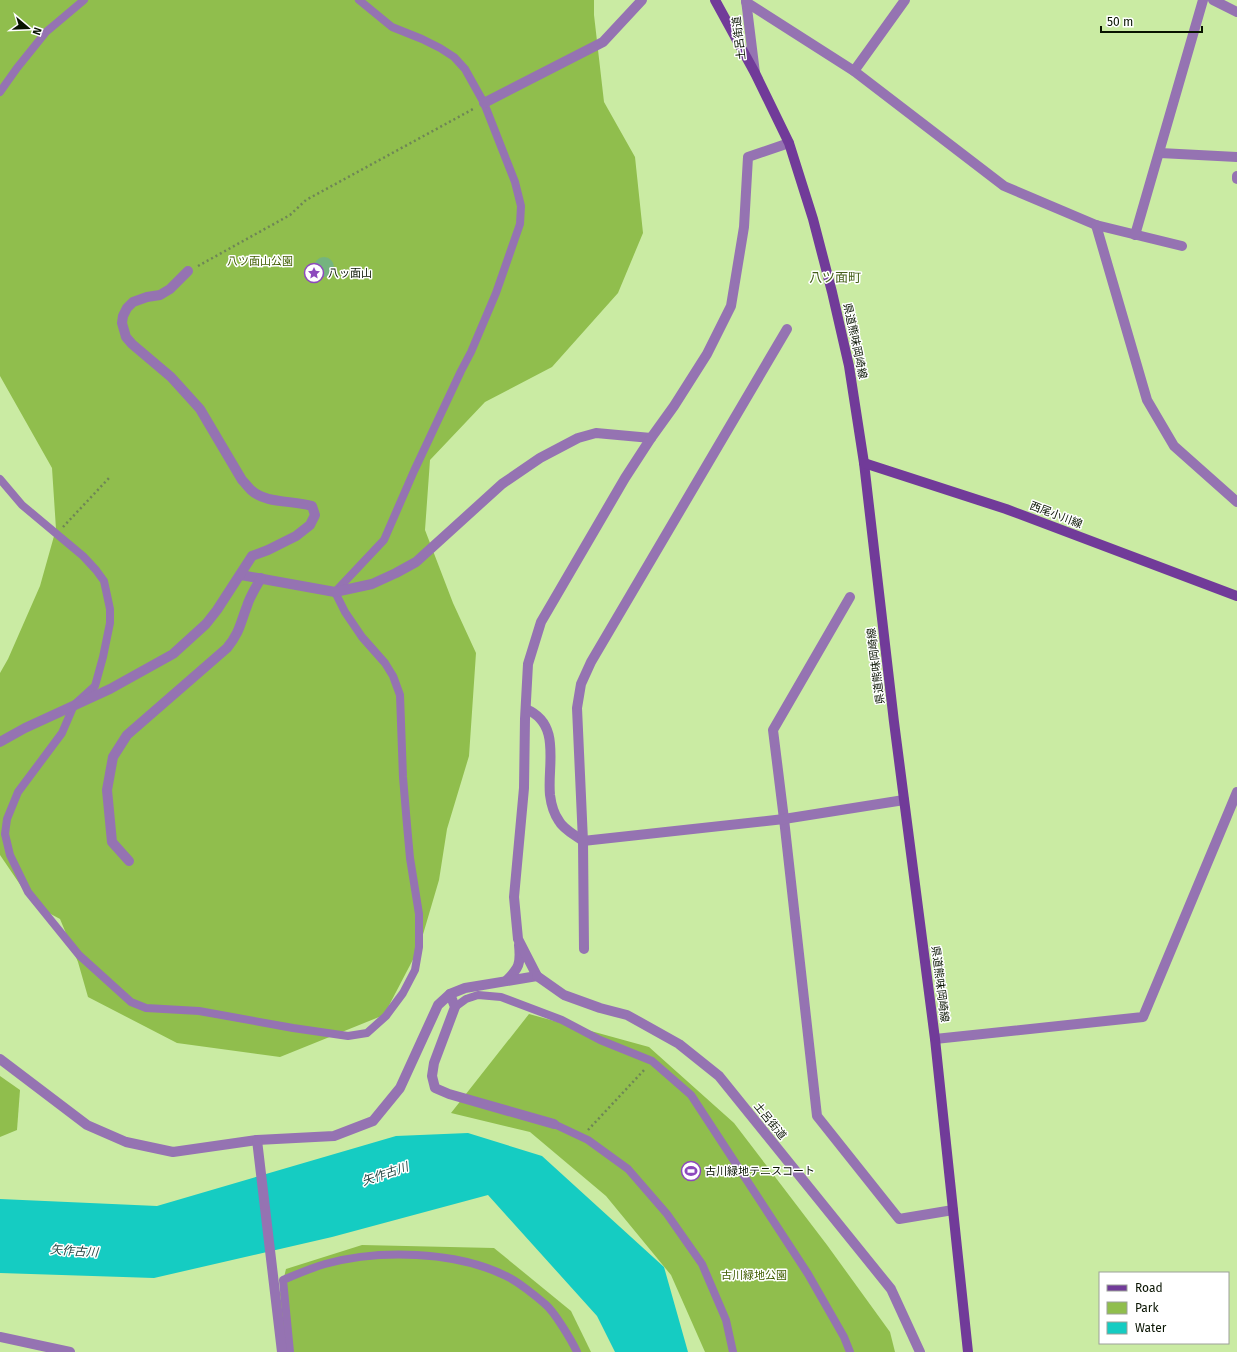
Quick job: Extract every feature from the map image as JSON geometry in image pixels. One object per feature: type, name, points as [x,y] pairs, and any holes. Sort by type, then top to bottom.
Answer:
[{"type":"main road","name":"県道熊味岡崎線","points":[[716,0],[755,73],[788,142],[813,219],[849,366],[864,463],[904,800],[935,1039],[968,1352]]},
{"type":"main road","name":"西尾小川線","points":[[864,463],[1006,509],[1237,596]]},
{"type":"street","points":[[0,92],[46,32],[84,0]]},
{"type":"street","points":[[335,592],[384,540],[414,471],[471,352],[496,293],[520,224],[521,206],[515,182],[484,103],[465,68],[454,57],[422,39],[392,27],[359,0]]},
{"type":"street","points":[[484,103],[603,42],[642,0]]},
{"type":"street","points":[[854,71],[905,0]]},
{"type":"street","points":[[1135,235],[1160,153],[1203,0]]},
{"type":"street","points":[[1212,0],[1237,12]]},
{"type":"street","points":[[746,1],[854,71],[1004,186],[1096,225],[1182,246]]},
{"type":"street","name":"土呂街道","points":[[746,1],[755,73]]},
{"type":"street","points":[[506,982],[517,970],[520,960],[514,896],[524,788],[528,664],[542,622],[582,550],[651,438],[674,406],[707,354],[731,306],[744,227],[748,157],[788,142]]},
{"type":"street","points":[[1160,153],[1237,156]]},
{"type":"street","points":[[1096,225],[1147,400],[1174,446],[1237,502]]},
{"type":"street","points":[[0,742],[25,728],[110,689],[173,654],[206,624],[218,610],[252,556],[296,536],[310,525],[315,515],[312,506],[271,499],[251,490],[242,480],[200,409],[171,377],[132,344],[126,337],[122,323],[123,316],[127,308],[133,302],[147,297],[160,295],[170,289],[188,271]]},
{"type":"street","points":[[584,949],[583,840],[576,708],[581,684],[591,662],[787,329]]},
{"type":"street","points":[[241,575],[335,592],[372,584],[416,562],[502,484],[540,458],[578,438],[596,433],[651,438]]},
{"type":"street","points":[[0,479],[22,505],[83,556],[104,581],[110,609],[110,624],[95,686],[74,705],[62,733],[18,792],[7,820],[5,834],[10,854],[28,892],[79,955],[131,1002],[146,1008],[199,1011],[293,1028],[348,1036],[367,1033],[386,1016],[403,993],[415,970],[419,947],[419,914],[410,858],[407,825],[403,777],[400,695],[393,676],[385,663],[362,637],[345,612],[335,592]]},
{"type":"street","points":[[129,861],[112,842],[107,790],[113,757],[127,735],[227,648],[234,640],[247,606],[261,578]]},
{"type":"street","points":[[850,597],[773,730],[817,1116],[899,1219],[953,1210]]},
{"type":"street","points":[[526,709],[540,718],[546,726],[549,735],[551,744],[550,795],[559,822],[583,840],[784,819],[904,800]]},
{"type":"street","points":[[935,1039],[1143,1017],[1237,792]]},
{"type":"street","points":[[0,1059],[87,1125],[126,1142],[173,1152],[257,1140],[334,1136],[373,1121],[400,1088],[438,1005],[450,994],[465,988],[537,976],[518,939]]},
{"type":"street","name":"土呂街道","points":[[537,976],[564,995],[627,1015],[679,1044],[719,1076],[891,1289],[920,1352]]},
{"type":"street","points":[[450,994],[455,1007]]},
{"type":"street","points":[[733,1352],[726,1320],[702,1264],[667,1214],[628,1169],[582,1136],[554,1124],[449,1094],[436,1088],[432,1076],[434,1063],[455,1007],[466,999],[478,995],[501,997],[562,1020],[600,1040],[652,1061],[691,1096],[808,1274],[844,1337],[850,1352]]},
{"type":"street","points":[[257,1140],[282,1352]]},
{"type":"street","points":[[290,1352],[283,1280],[326,1264],[367,1256],[415,1255],[465,1260],[507,1276],[547,1305],[573,1343],[577,1352]]},
{"type":"street","points":[[0,1337],[70,1352]]},
{"type":"path","points":[[188,271],[290,215],[306,200],[484,103]]},
{"type":"path","points":[[57,534],[109,478]]},
{"type":"path","points":[[582,1136],[652,1061]]},
{"type":"green space","name":"八ツ面山公園","points":[[0,0],[594,0],[594,15],[604,102],[635,157],[643,233],[618,293],[552,367],[485,402],[430,460],[425,530],[453,603],[476,653],[469,756],[447,829],[439,880],[419,948],[384,1015],[280,1057],[177,1043],[88,997],[78,962],[60,919],[34,905],[0,855],[0,673],[8,659],[40,586],[56,529],[52,468],[0,376]]},
{"type":"green space","name":"古川緑地公園","points":[[529,1014],[649,1047],[734,1123],[827,1245],[890,1332],[895,1352],[705,1352],[671,1275],[606,1196],[530,1132],[451,1113]]},
{"type":"green space","points":[[0,1076],[20,1090],[17,1130],[0,1137]]},
{"type":"green space","points":[[362,1245],[494,1248],[571,1311],[591,1352],[285,1352],[280,1294],[286,1269]]},
{"type":"water","name":"矢作古川","points":[[468,1133],[542,1156],[664,1267],[688,1352],[615,1352],[597,1316],[488,1195],[332,1237],[154,1278],[0,1273],[0,1199],[157,1206],[396,1136]]},
{"type":"building","points":[[320,257],[328,257],[334,263],[334,271],[328,277],[320,277],[314,271],[314,263]]},
{"type":"place","name":"八ッ面山","points":[[314,273]]},
{"type":"place","name":"古川緑地テニスコート","points":[[691,1171]]},
{"type":"district","name":"八ツ面町","points":[[835,277]]}]
